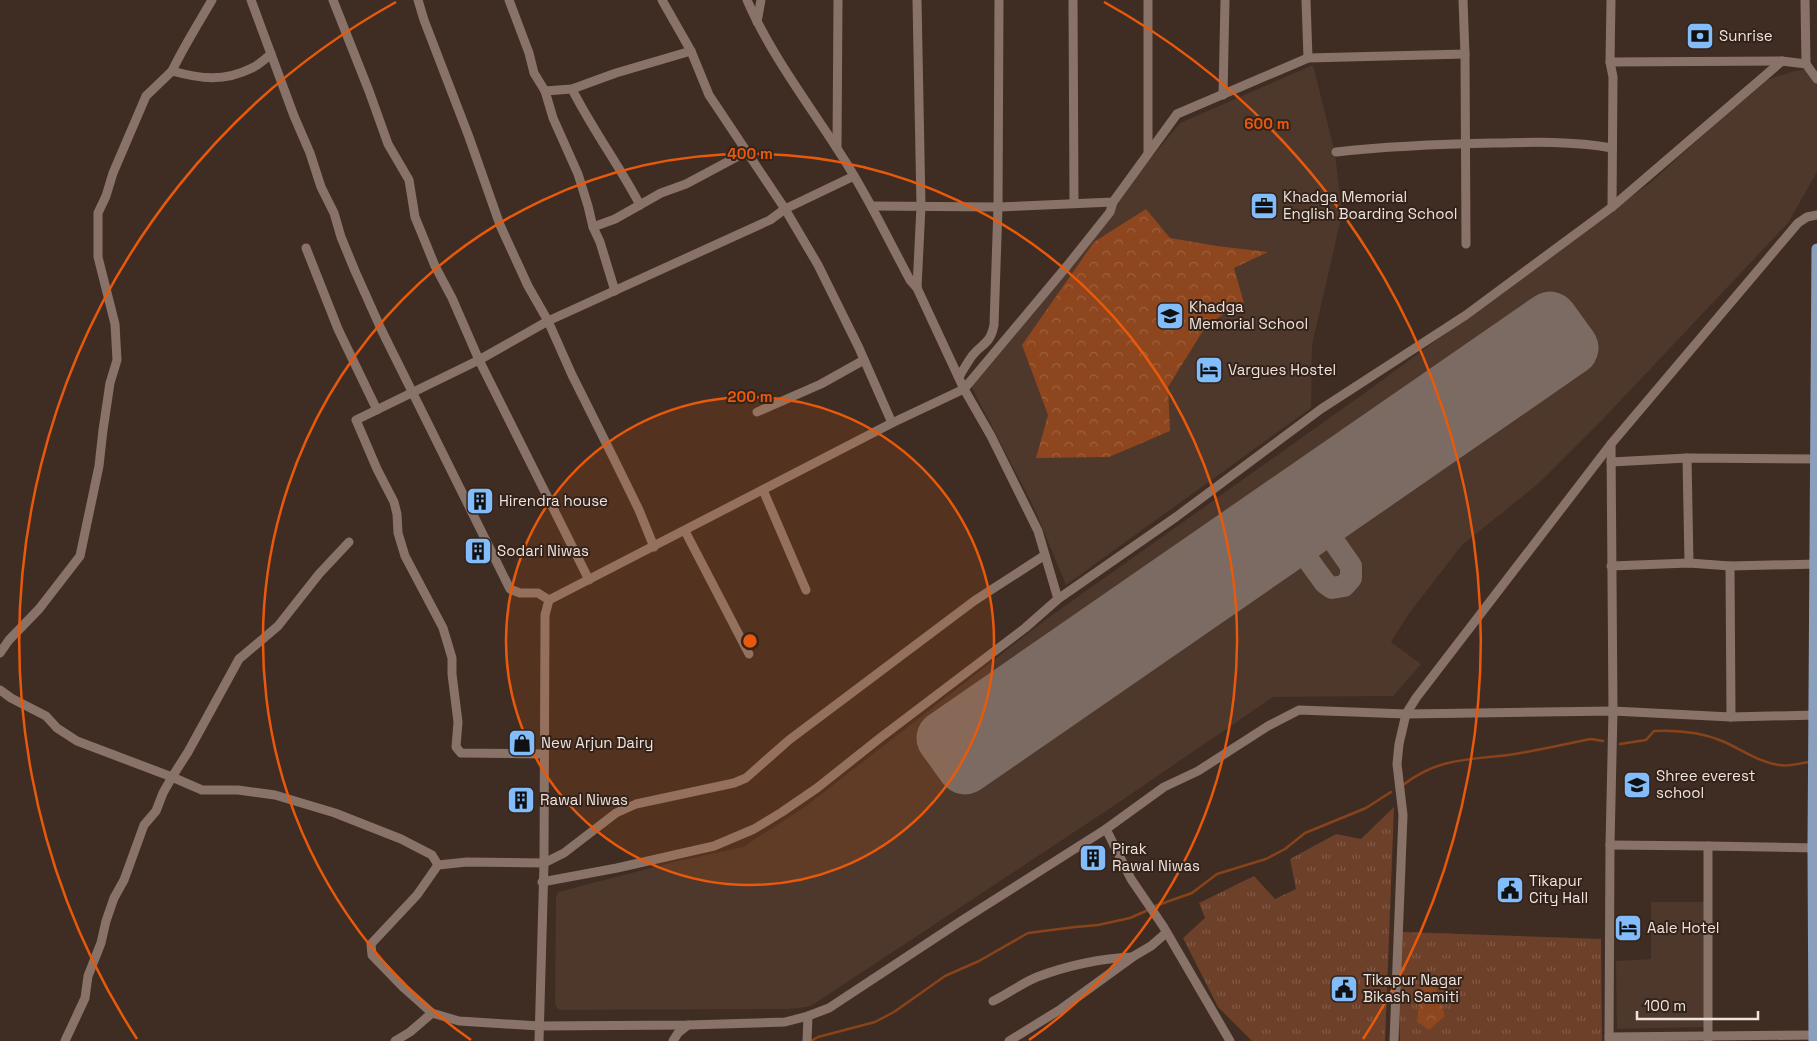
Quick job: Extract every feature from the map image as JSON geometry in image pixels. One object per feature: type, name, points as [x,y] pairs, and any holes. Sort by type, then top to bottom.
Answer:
[{"type":"main road","points":[[1815,1037],[1814,754],[1816,715],[1817,249]]},
{"type":"street","points":[[0,653],[9,640],[39,609],[80,556],[99,466],[110,383],[117,360],[115,324],[98,257],[98,213],[146,96],[172,71],[184,45],[194,33],[212,0]]},
{"type":"street","points":[[251,0],[294,116],[310,153],[321,187],[334,213],[354,271],[380,329],[510,589],[520,593],[538,593],[549,600]]},
{"type":"street","points":[[333,0],[388,144],[408,180],[415,217],[435,266],[452,298],[479,360],[589,580]]},
{"type":"street","points":[[418,0],[500,225],[528,286],[548,322],[639,510],[654,547]]},
{"type":"street","points":[[509,0],[534,73],[546,91],[553,118],[580,182],[615,291]]},
{"type":"street","points":[[662,0],[691,51],[709,95],[785,209],[818,265],[892,423]]},
{"type":"street","points":[[747,0],[757,22],[779,60],[854,176],[872,206],[910,280],[917,288],[964,389],[991,436],[1034,523],[1058,599]]},
{"type":"street","points":[[757,22],[761,0]]},
{"type":"street","points":[[837,148],[838,0]]},
{"type":"street","points":[[917,0],[921,206],[917,288]]},
{"type":"street","points":[[959,377],[972,355],[987,343],[992,334],[998,207],[999,0]]},
{"type":"street","points":[[1073,0],[1074,203]]},
{"type":"street","points":[[1148,0],[1148,152]]},
{"type":"street","points":[[1223,95],[1225,0]]},
{"type":"street","points":[[1306,0],[1308,58]]},
{"type":"street","points":[[1463,0],[1466,244]]},
{"type":"street","points":[[1611,0],[1610,62],[1613,77],[1612,207]]},
{"type":"street","points":[[1805,0],[1806,64],[1817,79]]},
{"type":"street","points":[[546,91],[572,89],[600,78],[691,51]]},
{"type":"street","points":[[172,71],[195,78],[210,79],[252,68],[271,54]]},
{"type":"street","points":[[539,1041],[544,863],[544,614],[549,600],[686,531],[892,423],[964,389],[1110,212],[1113,202],[1177,114],[1308,58],[1465,54]]},
{"type":"street","points":[[1610,62],[1782,61],[1806,64]]},
{"type":"street","points":[[542,882],[714,846],[754,828],[782,812],[817,788],[1025,628],[1058,599],[1176,517],[1321,409],[1466,315],[1612,207],[1782,61]]},
{"type":"street","points":[[572,89],[640,205]]},
{"type":"street","points":[[1336,152],[1466,143],[1584,143],[1612,148]]},
{"type":"street","points":[[593,226],[615,219],[661,193],[686,184],[746,152]]},
{"type":"street","points":[[544,754],[461,754],[456,747],[458,722],[452,658],[443,628],[405,556],[398,532],[394,502],[377,469],[356,420],[479,360],[548,322],[770,220],[785,209],[854,176]]},
{"type":"street","points":[[872,206],[998,207],[1113,202]]},
{"type":"street","points":[[1394,1041],[1403,815],[1397,764],[1399,744],[1406,714],[1416,698],[1611,444],[1798,223],[1807,218],[1817,216]]},
{"type":"street","points":[[306,248],[338,329],[377,410]]},
{"type":"street","points":[[757,412],[821,384],[864,360]]},
{"type":"street","points":[[1611,444],[1613,711],[1610,845],[1610,1039],[1815,1037]]},
{"type":"street","points":[[1611,462],[1687,458],[1817,459]]},
{"type":"street","points":[[1687,458],[1689,563]]},
{"type":"street","points":[[763,490],[806,590]]},
{"type":"street","points":[[686,531],[749,654]]},
{"type":"street","points":[[65,1041],[85,998],[88,976],[101,943],[114,898],[124,880],[144,825],[156,811],[163,793],[188,752],[239,659],[278,626],[319,574],[349,542]]},
{"type":"street","points":[[1045,555],[974,601],[790,740],[746,778],[734,783],[636,804],[616,813],[564,853],[544,863],[467,862],[438,865],[417,895],[371,944],[372,955],[432,1013],[459,1021],[539,1026],[785,1022],[829,1008],[961,920],[1106,829],[1164,788],[1198,771],[1268,726],[1299,710],[1406,714],[1613,711],[1731,717],[1816,715]]},
{"type":"street","points":[[1611,566],[1689,563],[1730,566],[1816,564]]},
{"type":"street","points":[[1730,566],[1731,717]]},
{"type":"street","points":[[0,690],[11,698],[46,716],[57,728],[77,741],[202,790],[238,790],[275,795],[335,813],[402,839],[432,855],[438,865]]},
{"type":"street","points":[[1106,829],[1131,879],[1166,933],[1230,1041]]},
{"type":"street","points":[[1610,845],[1815,848]]},
{"type":"street","points":[[1708,846],[1708,1038]]},
{"type":"street","points":[[1009,1041],[1061,1009],[1132,957],[1151,946],[1166,933]]},
{"type":"street","points":[[993,1001],[1037,977],[1074,966],[1132,957]]},
{"type":"street","points":[[395,1041],[410,1032],[432,1013]]},
{"type":"street","points":[[807,1041],[808,1016]]},
{"type":"street","points":[[672,1041],[688,1025]]},
{"type":"shaded area","name":"Khadga Memorial School","points":[[1313,65],[1335,153],[1342,214],[1312,345],[1311,408],[1066,585],[1034,508],[968,380],[1180,123]]},
{"type":"shaded area","points":[[1810,69],[1817,82],[1817,172],[1788,223],[1604,418],[1538,484],[1462,545],[1408,615],[1391,642],[1421,664],[1393,696],[1273,697],[1115,805],[807,1007],[788,1009],[560,1010],[557,1008],[555,1004],[556,897],[558,892],[678,861],[743,847],[806,806],[1048,618],[1366,392],[1650,183],[1763,81],[1794,71]]},
{"type":"shaded area","points":[[1651,902],[1704,902],[1705,1027],[1617,1029],[1616,961],[1651,959]]},
{"type":"green space","points":[[1146,209],[1170,238],[1268,252],[1234,268],[1244,303],[1234,307],[1206,326],[1168,387],[1170,431],[1109,457],[1036,458],[1048,415],[1022,345],[1094,242]]},
{"type":"green space","points":[[1394,807],[1385,1041],[1252,1041],[1218,1007],[1183,938],[1205,918],[1199,903],[1254,876],[1275,899],[1296,889],[1290,859],[1336,834],[1361,839]]},
{"type":"green space","points":[[1403,932],[1601,939],[1602,1041],[1400,1041],[1397,944]]},
{"type":"green space","points":[[1422,972],[1432,975],[1445,1016],[1429,1030],[1417,1022]]},
{"type":"waterway","points":[[1620,744],[1646,740],[1654,731],[1680,731],[1714,738],[1757,758],[1779,765],[1786,766],[1810,762]]},
{"type":"waterway","points":[[1403,785],[1428,770],[1453,762],[1508,755],[1591,739],[1603,741]]},
{"type":"waterway","points":[[1155,906],[1192,893],[1217,874],[1266,859],[1285,849],[1305,833],[1366,808],[1391,792]]},
{"type":"waterway","points":[[811,1041],[818,1037],[875,1022],[894,1012],[945,976],[979,961],[1028,933],[1098,925],[1130,918],[1146,911]]},
{"type":"taxiway","points":[[1283,525],[1325,583],[1332,588],[1344,586],[1351,578],[1351,566],[1310,507]]},
{"type":"runway","points":[[1550,319],[1571,348],[965,767],[944,738],[1550,319]]},
{"type":"place","name":"Sunrise","points":[[1700,36]]},
{"type":"place","name":"Khadga Memorial English Boarding School","points":[[1264,206]]},
{"type":"place","name":"Khadga Memorial School","points":[[1170,316]]},
{"type":"place","name":"Vargues Hostel","points":[[1209,370]]},
{"type":"place","name":"Hirendra house","points":[[480,501]]},
{"type":"place","name":"Sodari Niwas","points":[[478,551]]},
{"type":"place","name":"New Arjun Dairy","points":[[522,743]]},
{"type":"place","name":"Shree everest school","points":[[1637,785]]},
{"type":"place","name":"Rawal Niwas","points":[[521,800]]},
{"type":"place","name":"Pirak Rawal Niwas","points":[[1093,858]]},
{"type":"place","name":"Tikapur City Hall","points":[[1510,890]]},
{"type":"place","name":"Aale Hotel","points":[[1628,928]]},
{"type":"place","name":"Tikapur Nagar Bikash Samiti","points":[[1344,989]]}]
